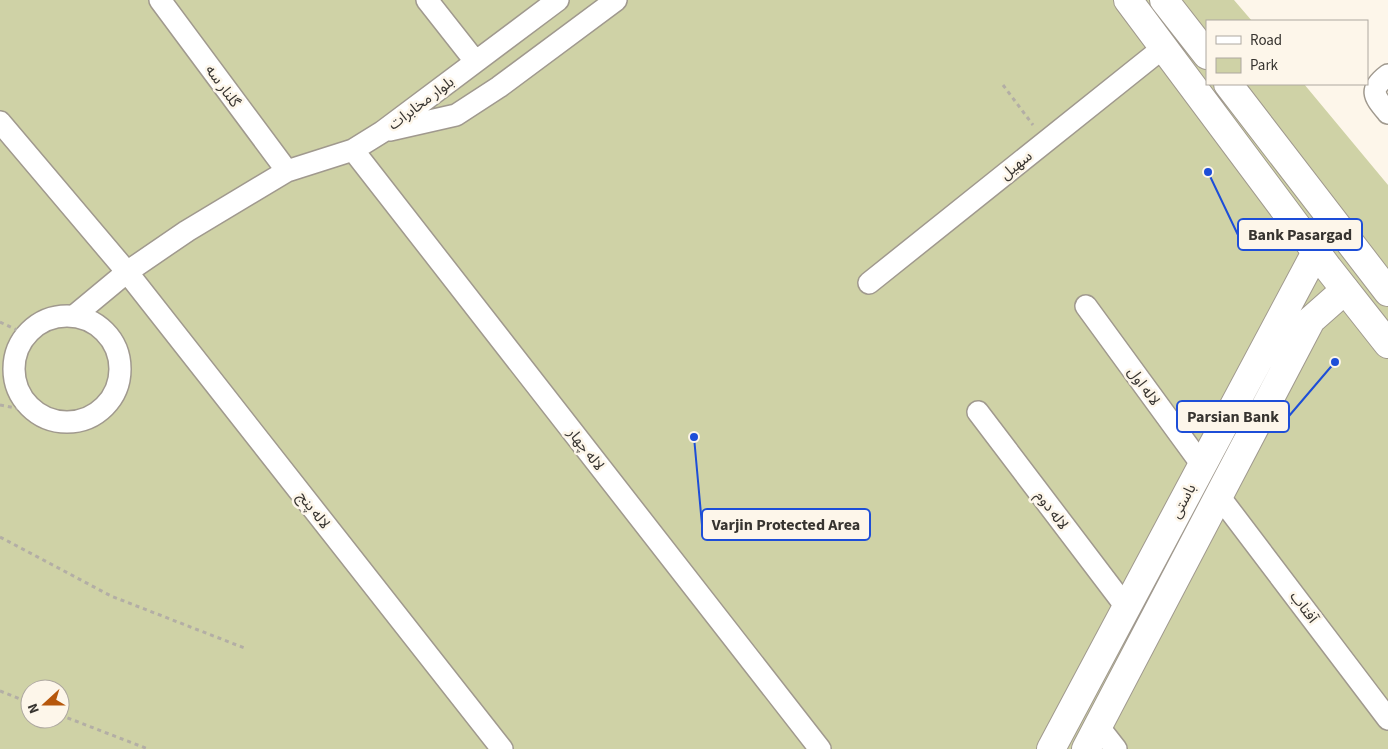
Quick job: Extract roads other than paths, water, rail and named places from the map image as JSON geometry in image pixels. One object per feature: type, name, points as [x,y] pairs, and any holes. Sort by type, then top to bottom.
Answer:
[{"type":"street","name":"گلنار سه","points":[[160,0],[287,171]]},
{"type":"street","points":[[427,0],[476,62]]},
{"type":"street","name":"بلوار مخابرات","points":[[382,132],[558,0]]},
{"type":"street","name":"بلوار مخابرات","points":[[382,132],[456,115],[499,87],[616,0]]},
{"type":"street","points":[[1128,0],[1316,252],[1388,344]]},
{"type":"street","points":[[1164,0],[1206,54]]},
{"type":"street","name":"سهیل","points":[[869,284],[1164,48]]},
{"type":"street","points":[[1381,81],[1375,95],[1388,114]]},
{"type":"street","points":[[1229,85],[1388,292]]},
{"type":"street","name":"لاله پنج","points":[[0,122],[127,272],[502,749]]},
{"type":"street","points":[[74,316],[90,321],[105,331],[115,345],[120,362],[119,380],[113,396],[102,410],[86,419],[69,422],[52,420],[36,412],[24,399],[16,384],[14,366],[18,350],[27,334],[40,323],[56,317],[74,316],[127,272],[187,231],[287,171],[353,150],[382,132]]},
{"type":"street","name":"لاله چهار","points":[[353,150],[820,749]]},
{"type":"street","name":"باستی","points":[[1050,749],[1316,252]]},
{"type":"street","name":"باستی","points":[[1092,738],[1311,320],[1345,290]]},
{"type":"street","name":"لاله اول","points":[[1086,306],[1202,465]]},
{"type":"street","name":"لاله دوم","points":[[978,412],[1126,608]]},
{"type":"street","name":"آفتاب","points":[[1219,496],[1388,719]]},
{"type":"street","points":[[1092,738],[1116,749]]},
{"type":"place","name":"Bank Pasargad","points":[[1208,172]]},
{"type":"place","name":"Parsian Bank","points":[[1335,362]]},
{"type":"place","name":"Varjin Protected Area","points":[[694,437]]}]
